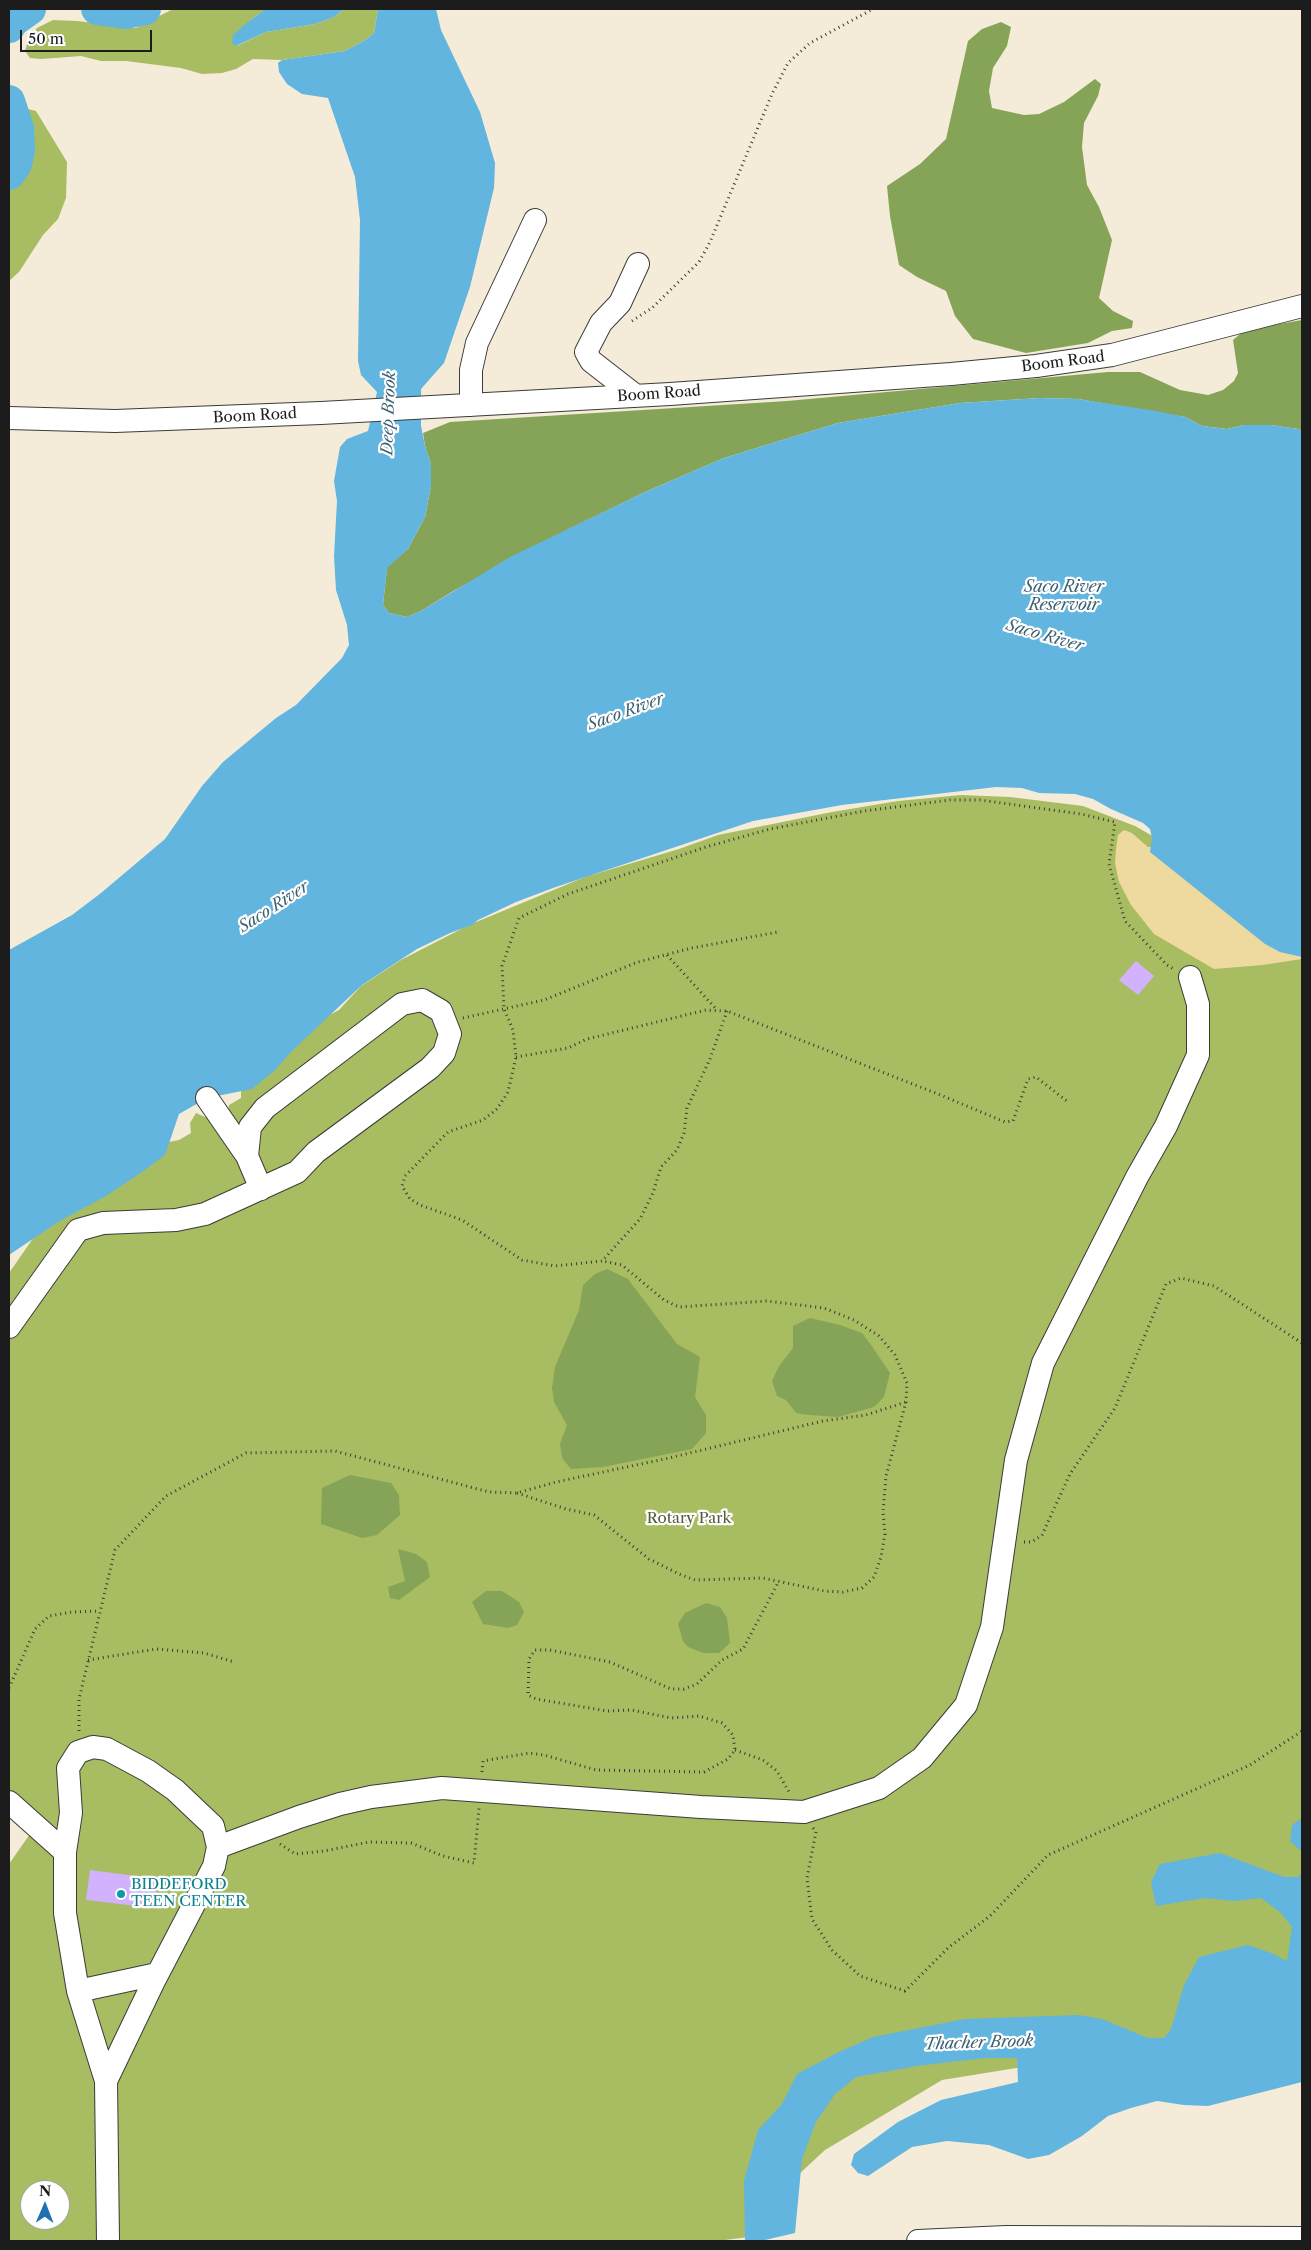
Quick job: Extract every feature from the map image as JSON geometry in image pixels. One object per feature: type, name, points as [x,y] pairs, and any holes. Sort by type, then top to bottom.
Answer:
[{"type":"street","points":[[466,405],[476,344],[535,220]]},
{"type":"street","points":[[636,396],[592,361],[586,352],[601,323],[620,303],[638,264]]},
{"type":"street","name":"Boom Road","points":[[9,418],[115,421],[321,413],[636,396],[951,374],[1060,363],[1142,348],[1260,315],[1302,306]]},
{"type":"street","points":[[218,1847],[299,1817],[371,1797],[442,1788],[804,1812],[879,1788],[922,1758],[966,1706],[992,1627],[1016,1460],[1043,1364],[1137,1177],[1166,1126],[1198,1055],[1198,1004],[1190,976]]},
{"type":"street","points":[[9,1327],[78,1230],[103,1223],[176,1220],[205,1214],[298,1172],[316,1152],[430,1068],[444,1053],[450,1034],[441,1011],[422,1000],[402,1004],[265,1108],[250,1127],[247,1156]]},
{"type":"street","points":[[207,1098],[247,1156],[261,1189]]},
{"type":"street","points":[[106,2080],[214,1866],[218,1847],[212,1826],[175,1790],[148,1771],[107,1749],[93,1747],[78,1752],[68,1768],[71,1813],[65,1852],[65,1913],[78,1991],[106,2080],[108,2241]]},
{"type":"street","points":[[9,1802],[65,1852]]},
{"type":"street","points":[[78,1991],[158,1974]]},
{"type":"street","points":[[918,2241],[1006,2237],[1264,2240],[1302,2238]]},
{"type":"path","points":[[628,324],[652,308],[698,262],[710,242],[772,94],[788,63],[810,43],[873,9]]},
{"type":"path","points":[[85,1750],[78,1724],[79,1699],[115,1550],[166,1496],[246,1453],[335,1451],[489,1492],[517,1493],[566,1509],[594,1515],[649,1559],[695,1580],[763,1578],[824,1591],[843,1592],[862,1588],[874,1577],[881,1557],[885,1534],[886,1476],[906,1402],[907,1383],[895,1355],[879,1336],[854,1320],[824,1308],[767,1301],[679,1307],[664,1300],[622,1265],[602,1261],[555,1266],[522,1260],[462,1220],[420,1205],[410,1198],[402,1186],[405,1176],[448,1132],[483,1120],[497,1109],[508,1092],[516,1058],[513,1030],[504,1009],[502,966],[519,918],[568,894],[706,847],[770,829],[864,811],[950,800],[989,801],[1081,814],[1115,822],[1110,864],[1125,921],[1167,965],[1190,976]]},
{"type":"path","points":[[446,1024],[544,1000],[638,962],[778,932]]},
{"type":"path","points":[[667,955],[717,1011]]},
{"type":"path","points":[[516,1058],[568,1048],[587,1039],[706,1010],[727,1011],[1005,1122],[1013,1121],[1028,1079],[1036,1077],[1068,1102]]},
{"type":"path","points":[[602,1261],[640,1218],[653,1193],[661,1167],[677,1150],[684,1133],[687,1108],[710,1058],[727,1011]]},
{"type":"path","points":[[1005,1539],[1032,1542],[1042,1535],[1070,1474],[1115,1408],[1166,1284],[1181,1278],[1214,1286],[1302,1343]]},
{"type":"path","points":[[517,1493],[556,1482],[669,1458],[823,1421],[866,1415],[906,1402]]},
{"type":"path","points":[[268,1828],[280,1844],[295,1854],[324,1851],[369,1842],[411,1842],[443,1856],[474,1863],[483,1760],[529,1753],[544,1755],[596,1770],[704,1772],[728,1759],[735,1750],[733,1735],[722,1723],[699,1716],[671,1718],[632,1710],[607,1711],[536,1699],[528,1695],[529,1659],[535,1650],[550,1650],[610,1662],[671,1688],[684,1689],[697,1684],[722,1660],[743,1649],[779,1582]]},
{"type":"path","points":[[9,1688],[35,1629],[49,1616],[72,1612],[100,1611]]},
{"type":"path","points":[[88,1660],[156,1649],[204,1653],[234,1662]]},
{"type":"path","points":[[735,1750],[763,1760],[777,1771],[816,1832],[807,1878],[812,1919],[832,1950],[860,1976],[905,1991],[948,1948],[990,1916],[1048,1855],[1250,1765],[1302,1731]]},
{"type":"green space","points":[[173,9],[263,9],[263,11],[249,21],[237,46],[266,32],[315,24],[334,17],[344,9],[378,9],[374,33],[345,51],[282,60],[253,59],[236,69],[222,73],[202,74],[181,68],[126,61],[101,61],[81,56],[30,58],[25,51],[28,41],[37,28],[53,20],[136,28]]},
{"type":"green space","points":[[1001,22],[1011,27],[1007,46],[993,68],[989,91],[992,108],[1024,115],[1039,114],[1064,102],[1095,79],[1101,84],[1098,96],[1084,123],[1082,147],[1087,185],[1099,207],[1112,240],[1099,298],[1113,311],[1133,321],[1132,328],[1112,331],[1088,343],[1026,353],[973,339],[955,316],[946,291],[917,277],[899,265],[890,216],[887,186],[920,164],[946,139],[968,41],[982,29]]},
{"type":"green space","points":[[28,109],[36,111],[67,162],[66,198],[58,219],[43,235],[19,272],[9,281],[9,191],[27,163],[29,149]]},
{"type":"green space","points":[[1302,320],[1302,432],[1298,429],[1271,425],[1244,425],[1227,429],[1202,426],[1185,417],[1078,399],[1040,398],[960,403],[838,423],[724,458],[645,492],[571,528],[407,617],[389,613],[383,605],[387,567],[408,549],[425,517],[431,486],[431,464],[423,433],[450,422],[787,401],[1108,372],[1140,372],[1180,390],[1208,395],[1223,390],[1234,381],[1238,373],[1233,340],[1245,330]]},
{"type":"green space","name":"Rotary Park","points":[[961,795],[1010,797],[1083,806],[1135,826],[1177,850],[1302,952],[1302,1996],[1240,2027],[1103,2054],[942,2080],[825,2150],[770,2201],[765,2235],[717,2241],[9,2241],[9,1864],[30,1834],[9,1816],[9,1273],[41,1227],[164,1143],[179,1140],[191,1133],[190,1123],[196,1113],[216,1122],[227,1115],[229,1105],[241,1098],[241,1091],[291,1035],[339,1010],[361,986],[401,960],[469,925],[585,877],[679,849],[718,835],[898,801]]},
{"type":"green space","points":[[607,1269],[628,1279],[677,1344],[700,1357],[695,1397],[706,1415],[706,1433],[692,1449],[603,1467],[571,1469],[562,1458],[560,1444],[567,1425],[554,1402],[552,1388],[555,1367],[579,1310],[583,1285],[595,1274]]},
{"type":"green space","points":[[810,1318],[840,1325],[862,1333],[871,1345],[890,1373],[884,1397],[874,1407],[838,1417],[809,1415],[796,1413],[786,1400],[777,1396],[772,1381],[779,1366],[793,1348],[793,1326]]},
{"type":"green space","points":[[350,1475],[391,1483],[399,1495],[400,1515],[377,1535],[362,1538],[321,1524],[322,1488]]},
{"type":"green space","points":[[398,1549],[416,1554],[427,1562],[430,1577],[399,1600],[390,1598],[388,1587],[405,1581]]},
{"type":"green space","points":[[486,1591],[502,1591],[519,1602],[524,1612],[517,1625],[508,1628],[483,1624],[472,1602]]},
{"type":"green space","points":[[706,1603],[720,1607],[727,1618],[730,1643],[719,1653],[703,1653],[688,1647],[683,1641],[678,1624],[685,1613]]},
{"type":"sand","points":[[1124,830],[1132,833],[1148,847],[1154,847],[1302,949],[1302,959],[1263,965],[1214,969],[1154,934],[1131,905],[1119,882],[1115,863],[1116,849],[1118,835]]},
{"type":"water","points":[[263,9],[344,9],[334,17],[315,24],[266,32],[236,46],[232,42],[233,35],[263,11]]},
{"type":"water","name":"Saco River Reservoir","points":[[378,9],[436,9],[441,30],[480,112],[495,163],[494,188],[470,287],[444,363],[421,389],[421,426],[431,464],[431,486],[425,517],[408,549],[387,568],[383,605],[389,613],[407,617],[421,611],[510,557],[645,492],[724,458],[838,423],[960,403],[1040,398],[1078,399],[1156,411],[1185,417],[1202,426],[1227,429],[1244,425],[1271,425],[1298,429],[1302,432],[1302,957],[1280,952],[1265,944],[1150,852],[1152,838],[1150,829],[1143,823],[1093,799],[1075,794],[1039,793],[1022,788],[996,787],[842,805],[753,821],[516,902],[478,920],[472,925],[417,949],[362,985],[293,1050],[275,1070],[252,1089],[207,1098],[179,1114],[165,1155],[106,1196],[58,1222],[9,1255],[9,950],[72,915],[165,839],[202,786],[223,762],[276,718],[296,705],[342,658],[349,645],[347,625],[336,590],[334,556],[337,501],[334,481],[340,447],[347,439],[368,431],[377,392],[361,375],[358,361],[360,220],[355,177],[328,98],[302,94],[287,84],[279,72],[278,63],[282,60],[345,51],[374,33]]},
{"type":"water","points":[[1302,1818],[1302,1852],[1290,1841],[1292,1825]]},
{"type":"water","name":"Thacher Brook","points":[[1220,1853],[1284,1877],[1298,1877],[1302,1873],[1302,2082],[1208,2106],[1157,2101],[1131,2108],[1108,2116],[1082,2136],[1049,2155],[1028,2159],[989,2145],[947,2141],[912,2147],[868,2176],[858,2173],[851,2165],[854,2154],[898,2122],[941,2100],[1018,2082],[1017,2058],[984,2058],[917,2066],[856,2077],[835,2094],[816,2122],[802,2159],[795,2233],[765,2240],[745,2241],[744,2181],[758,2130],[782,2104],[797,2074],[839,2052],[873,2037],[965,2019],[1079,2015],[1102,2019],[1148,2038],[1164,2038],[1171,2029],[1184,1985],[1199,1957],[1248,1945],[1287,1961],[1292,1927],[1281,1913],[1261,1898],[1234,1901],[1205,1898],[1156,1906],[1151,1882],[1160,1864]]},
{"type":"building","points":[[1136,961],[1154,976],[1138,995],[1119,980]]},
{"type":"building","name":"BIDDEFORD TEEN CENTER","points":[[90,1870],[158,1879],[154,1908],[86,1900]]},
{"type":"waterway","name":"Deep Brook","points":[[9,27],[13,21],[30,9]]},
{"type":"waterway","name":"Deep Brook","points":[[97,9],[125,13],[145,9]]},
{"type":"waterway","name":"Deep Brook","points":[[9,101],[18,128],[19,150],[16,164],[9,174]]},
{"type":"place","name":"BIDDEFORD TEEN CENTER","points":[[121,1894]]},
{"type":"water label","name":"Saco River","points":[[1045,636]]},
{"type":"water label","name":"Saco River","points":[[626,712]]},
{"type":"water label","name":"Saco River","points":[[274,907]]}]
